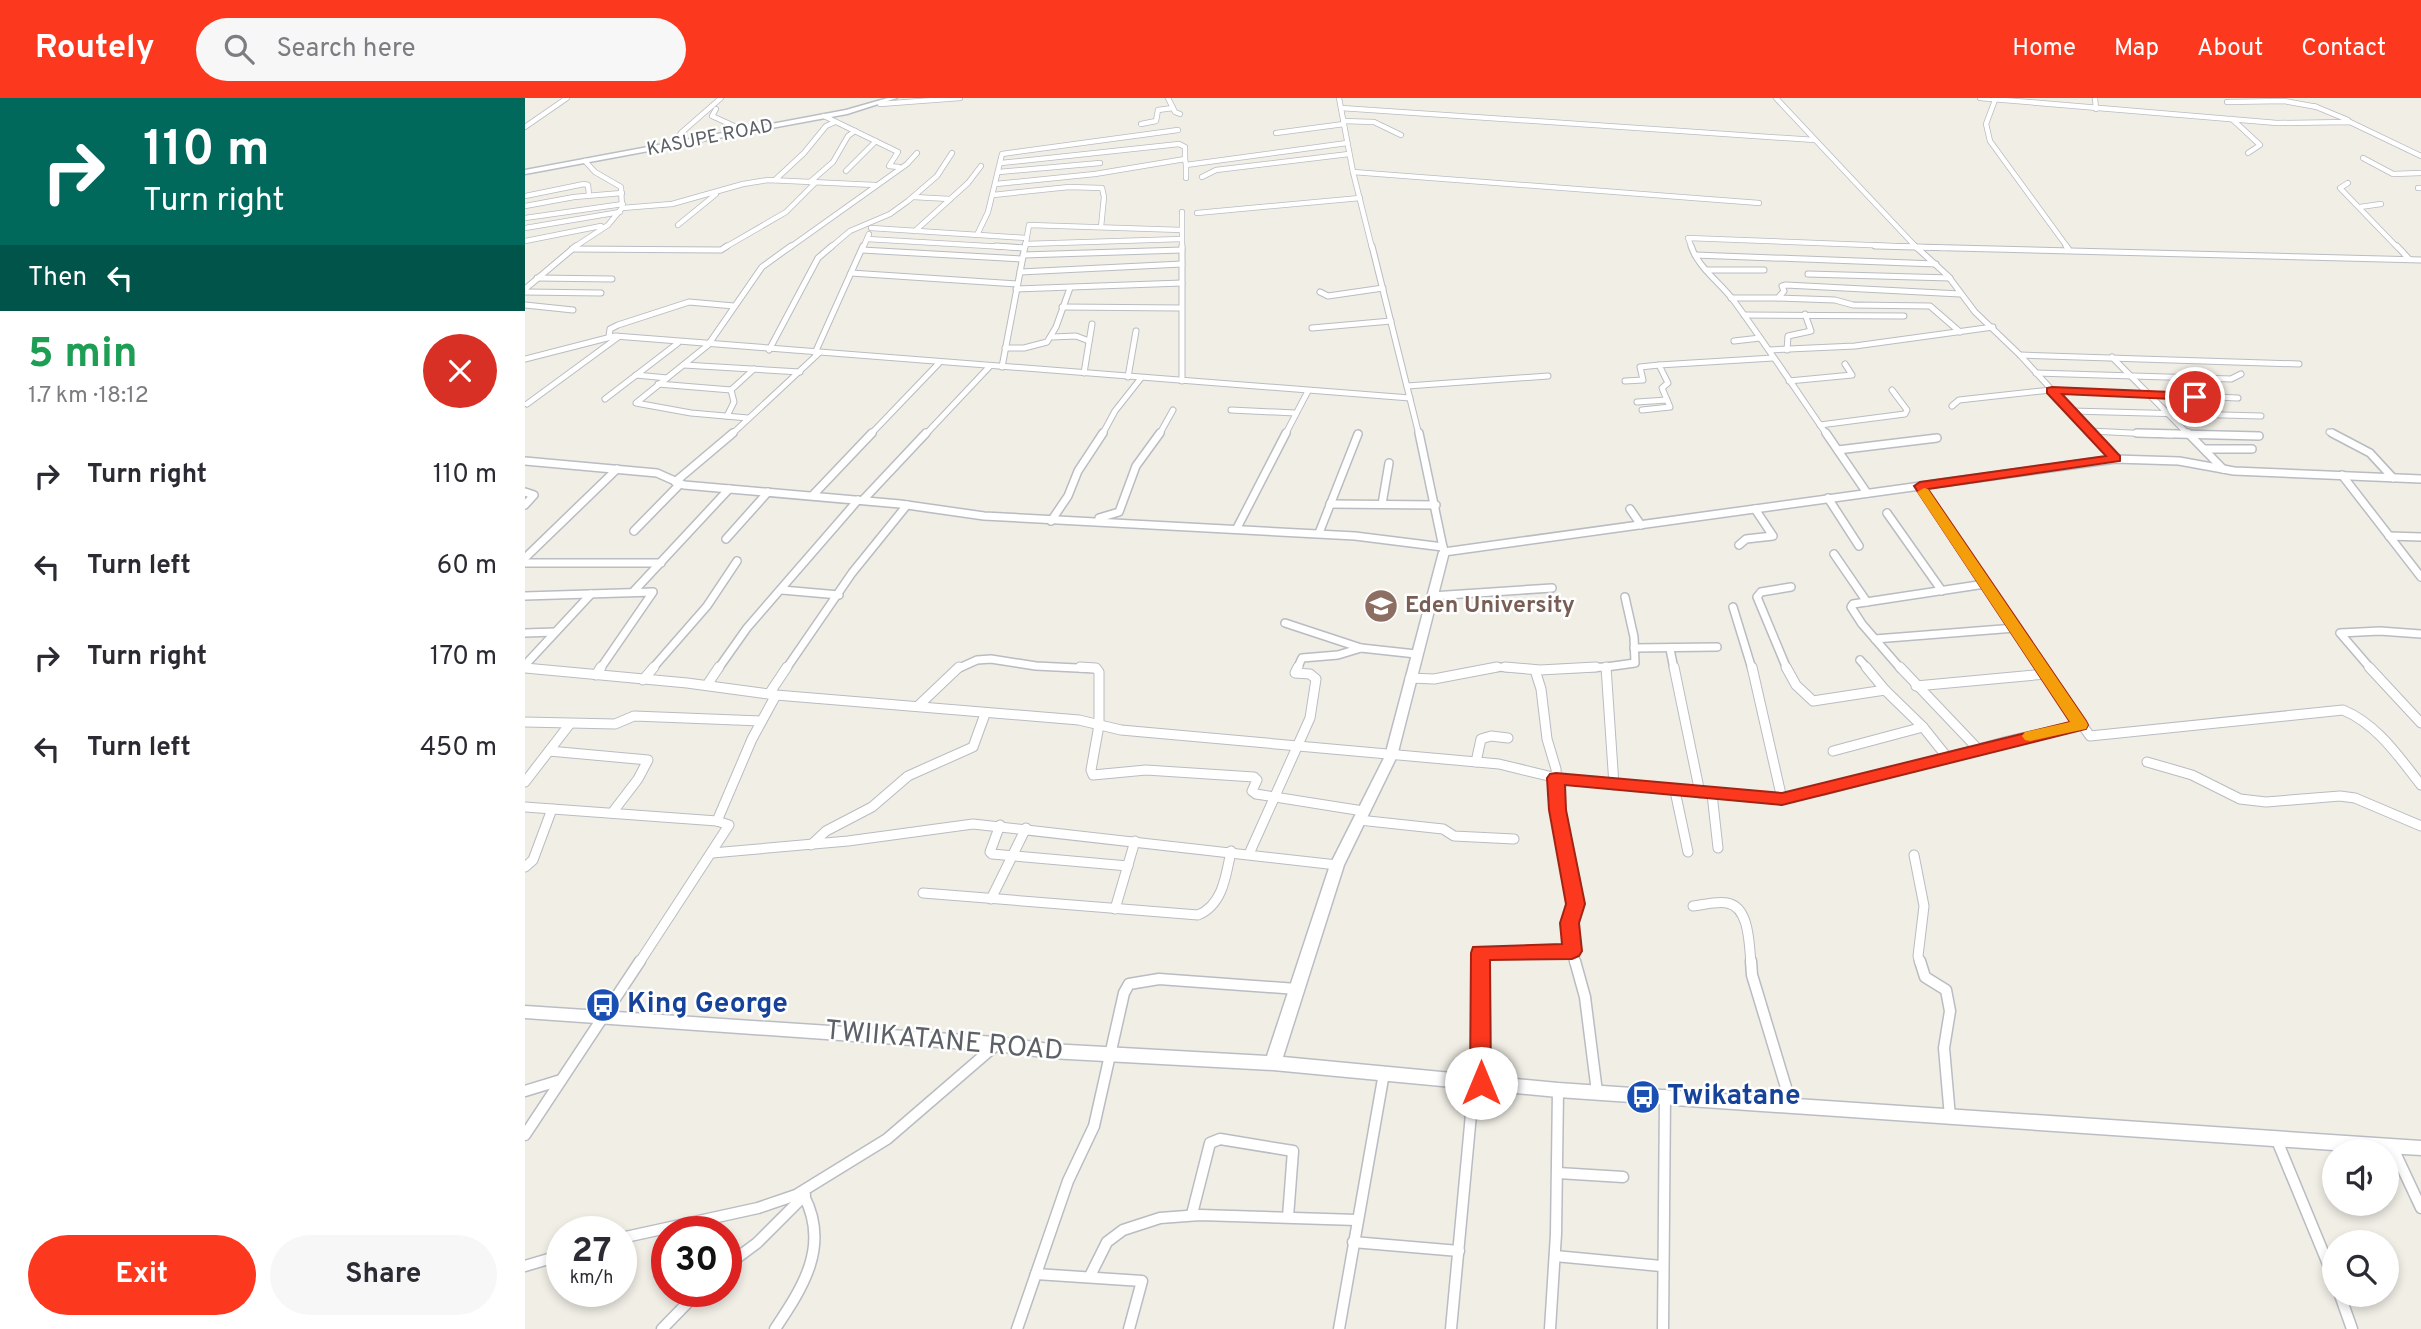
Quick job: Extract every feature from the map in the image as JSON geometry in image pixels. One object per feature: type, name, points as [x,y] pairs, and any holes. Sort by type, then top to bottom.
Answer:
[{"type":"street","points":[[525,127],[567,98]]},
{"type":"street","points":[[672,145],[681,133],[721,98]]},
{"type":"street","name":"KASUPE ROAD","points":[[525,172],[824,116],[880,104],[894,98]]},
{"type":"street","points":[[880,104],[960,98]]},
{"type":"street","points":[[1168,98],[1180,114]]},
{"type":"street","points":[[1339,98],[1353,172],[1436,505],[1443,550],[1391,756],[1337,865],[1275,1064],[1558,1090],[1665,1095],[2322,1141]]},
{"type":"street","points":[[1776,98],[1917,247],[1950,278],[1960,294],[2115,459]]},
{"type":"street","points":[[1980,98],[2232,119],[2311,124],[2350,122]]},
{"type":"street","points":[[2095,98],[2096,109]]},
{"type":"street","points":[[2298,99],[2421,156]]},
{"type":"street","points":[[1995,100],[1985,130],[1987,136],[1998,155],[2069,250]]},
{"type":"street","points":[[2227,102],[2284,101],[2317,107]]},
{"type":"street","points":[[716,103],[718,107],[712,116],[745,131]]},
{"type":"street","points":[[1141,124],[1156,120],[1158,110],[1173,108]]},
{"type":"street","points":[[1341,108],[1815,140]]},
{"type":"street","points":[[824,116],[898,152],[889,166],[899,167]]},
{"type":"street","points":[[2232,119],[2260,145],[2248,153]]},
{"type":"street","points":[[775,180],[806,152],[826,127],[835,122]]},
{"type":"street","points":[[1276,133],[1343,123],[1374,122],[1401,135]]},
{"type":"street","points":[[977,235],[993,195],[1003,154],[1178,130]]},
{"type":"street","points":[[572,249],[722,250],[786,212],[834,161],[845,147],[847,137],[855,131]]},
{"type":"street","points":[[846,171],[876,141]]},
{"type":"street","points":[[1000,163],[1179,144],[1185,147],[1186,178]]},
{"type":"street","points":[[996,184],[1347,144]]},
{"type":"street","points":[[748,418],[691,413],[636,403],[708,345],[762,267],[917,153]]},
{"type":"street","points":[[769,350],[818,258],[850,231],[881,218],[913,197],[937,176],[952,153]]},
{"type":"street","points":[[1202,177],[1220,169],[1349,154]]},
{"type":"street","points":[[2363,158],[2393,174],[2421,173]]},
{"type":"street","points":[[525,290],[572,249],[608,225],[621,208],[622,193],[618,184],[595,172],[585,161]]},
{"type":"street","points":[[999,172],[1100,163]]},
{"type":"street","points":[[915,231],[981,166]]},
{"type":"street","points":[[1353,172],[1759,203]]},
{"type":"street","points":[[525,218],[669,204],[744,184],[775,180],[876,185]]},
{"type":"street","points":[[2348,183],[2340,188],[2393,246],[2409,259]]},
{"type":"street","points":[[525,197],[584,184],[587,185],[589,195]]},
{"type":"street","points":[[993,195],[1066,187],[1102,187],[1104,197],[1101,227]]},
{"type":"street","points":[[678,225],[718,192]]},
{"type":"street","points":[[525,206],[589,195],[622,193]]},
{"type":"street","points":[[913,197],[950,199]]},
{"type":"street","points":[[1197,213],[1360,198]]},
{"type":"street","points":[[2360,207],[2381,204]]},
{"type":"street","points":[[525,228],[621,208]]},
{"type":"street","points":[[1182,212],[1182,381]]},
{"type":"street","points":[[634,531],[677,483],[800,372],[817,353],[871,228],[881,218]]},
{"type":"street","points":[[525,241],[608,225]]},
{"type":"street","points":[[1002,367],[1030,225],[1182,229]]},
{"type":"street","points":[[871,228],[977,235],[1025,243]]},
{"type":"street","points":[[1867,493],[1744,315],[1696,260],[1688,237],[1917,247],[2421,260]]},
{"type":"street","points":[[867,239],[950,244],[1182,239]]},
{"type":"street","points":[[941,255],[950,244]]},
{"type":"street","points":[[1923,253],[1933,247]]},
{"type":"street","points":[[862,250],[1023,257],[1182,250]]},
{"type":"street","points":[[1695,254],[1936,264]]},
{"type":"street","points":[[1804,258],[1808,274],[1807,286]]},
{"type":"street","points":[[1020,272],[1182,264]]},
{"type":"street","points":[[1706,270],[1764,270]]},
{"type":"street","points":[[851,273],[1070,288],[1182,283]]},
{"type":"street","points":[[1808,274],[1950,278]]},
{"type":"street","points":[[537,278],[612,279]]},
{"type":"street","points":[[1778,298],[1784,291],[1783,285],[1960,294]]},
{"type":"street","points":[[1005,348],[1037,348],[1052,337],[1070,288]]},
{"type":"street","points":[[1320,292],[1328,296],[1383,288]]},
{"type":"street","points":[[525,290],[601,293]]},
{"type":"street","points":[[1731,298],[1835,300],[1853,305],[1930,306],[1960,332]]},
{"type":"street","points":[[609,337],[609,331],[615,326],[688,302],[734,306]]},
{"type":"street","points":[[525,304],[573,310]]},
{"type":"street","points":[[1062,307],[1181,308]]},
{"type":"street","points":[[1744,315],[1805,314],[1874,318],[1904,316]]},
{"type":"street","points":[[1787,350],[1788,336],[1811,331],[1805,314]]},
{"type":"street","points":[[1313,328],[1391,321]]},
{"type":"street","points":[[1084,373],[1092,324]]},
{"type":"street","points":[[1769,350],[1855,346],[1993,327]]},
{"type":"street","points":[[1128,377],[1136,331]]},
{"type":"street","points":[[527,404],[619,336]]},
{"type":"street","points":[[525,359],[619,336],[769,350],[1410,398]]},
{"type":"street","points":[[1052,337],[1076,336],[1089,341]]},
{"type":"street","points":[[1734,341],[1760,338]]},
{"type":"street","points":[[605,399],[678,342]]},
{"type":"street","points":[[2020,355],[2299,364]]},
{"type":"street","points":[[2112,357],[2223,469]]},
{"type":"street","points":[[1625,381],[1643,380],[1640,367],[1773,358]]},
{"type":"street","points":[[813,495],[940,362]]},
{"type":"street","points":[[1789,381],[1852,375],[1845,364]]},
{"type":"street","points":[[684,365],[800,372]]},
{"type":"street","points":[[1641,411],[1668,408],[1662,388],[1668,383],[1659,365]]},
{"type":"street","points":[[707,685],[740,637],[861,500],[990,366]]},
{"type":"street","points":[[658,384],[731,390],[754,369]]},
{"type":"street","points":[[2036,373],[2231,379],[2241,374]]},
{"type":"street","points":[[636,375],[667,377]]},
{"type":"street","points":[[1407,386],[1548,376]]},
{"type":"street","points":[[1051,521],[1068,496],[1078,471],[1093,451],[1115,411],[1141,378]]},
{"type":"street","points":[[727,416],[734,402],[731,390]]},
{"type":"street","points":[[1820,425],[1905,414],[1907,410],[1892,390]]},
{"type":"street","points":[[1952,406],[1959,400],[2052,390],[2238,398]]},
{"type":"street","points":[[1237,528],[1308,391]]},
{"type":"street","points":[[1637,402],[1667,400]]},
{"type":"street","points":[[1086,522],[1119,513],[1136,466],[1154,444],[1173,410]]},
{"type":"street","points":[[1231,410],[1295,413]]},
{"type":"street","points":[[2071,411],[2261,416]]},
{"type":"street","points":[[2090,431],[2259,436]]},
{"type":"street","points":[[2329,432],[2370,453],[2393,478]]},
{"type":"street","points":[[1319,533],[1357,434]]},
{"type":"street","points":[[1838,450],[1937,438]]},
{"type":"street","points":[[2204,449],[2252,449]]},
{"type":"street","points":[[525,461],[663,474],[677,483],[861,500],[957,513],[1051,521],[1319,533],[1398,540],[1443,550],[2115,459],[2179,461],[2223,469],[2421,479]]},
{"type":"street","points":[[1382,504],[1389,463]]},
{"type":"street","points":[[525,560],[617,469]]},
{"type":"street","points":[[2342,475],[2421,577]]},
{"type":"street","points":[[1920,486],[2090,736],[2343,710],[2353,712],[2369,724],[2421,785]]},
{"type":"street","points":[[634,591],[729,489]]},
{"type":"street","points":[[525,492],[534,495],[525,505]]},
{"type":"street","points":[[726,538],[768,492]]},
{"type":"street","points":[[1828,498],[1859,546]]},
{"type":"street","points":[[1330,504],[1436,505]]},
{"type":"street","points":[[717,821],[772,695],[858,563],[907,505]]},
{"type":"street","points":[[1629,509],[1641,525]]},
{"type":"street","points":[[1739,545],[1746,539],[1773,536],[1755,509]]},
{"type":"street","points":[[1887,513],[1942,591]]},
{"type":"street","points":[[2389,536],[2421,537]]},
{"type":"street","points":[[1834,554],[1867,602]]},
{"type":"street","points":[[525,560],[661,563]]},
{"type":"street","points":[[643,680],[707,606],[737,561]]},
{"type":"street","points":[[1977,749],[1916,686],[1852,610],[1853,604],[1985,584]]},
{"type":"street","points":[[1791,587],[1761,592],[1758,597],[1768,628],[1803,696],[1813,701],[1885,690]]},
{"type":"street","points":[[1432,596],[1552,588]]},
{"type":"street","points":[[782,590],[839,595]]},
{"type":"street","points":[[525,596],[634,591],[653,593],[596,676]]},
{"type":"street","points":[[525,666],[591,594]]},
{"type":"street","points":[[1410,678],[1434,679],[1490,667],[1535,670],[1635,663],[1634,634],[1625,597]]},
{"type":"street","points":[[1733,607],[1750,660],[1782,799]]},
{"type":"street","points":[[1285,623],[1361,648],[1416,654]]},
{"type":"street","points":[[1875,639],[2015,628]]},
{"type":"street","points":[[2421,634],[2352,631],[2339,635],[2421,723]]},
{"type":"street","points":[[525,633],[555,632]]},
{"type":"street","points":[[1634,648],[1717,647]]},
{"type":"street","points":[[1249,854],[1310,718],[1316,679],[1310,674],[1295,673],[1298,663],[1302,658],[1338,655],[1361,648]]},
{"type":"street","points":[[1670,649],[1700,793]]},
{"type":"street","points":[[918,706],[958,668],[977,660],[1095,668],[1099,672],[1099,725],[1091,770],[1093,775],[1146,770],[1243,776],[1257,779],[1253,793],[1361,816],[1443,829],[1454,836],[1514,839]]},
{"type":"street","points":[[1860,660],[1885,690],[1923,727],[1947,757]]},
{"type":"street","points":[[525,666],[596,676],[707,685],[772,695],[1070,719],[1121,730],[1298,748],[1476,761],[1511,766],[1556,778],[1782,799],[2080,725]]},
{"type":"street","points":[[1606,667],[1614,785]]},
{"type":"street","points":[[1535,670],[1541,689],[1547,739],[1556,769],[1558,810],[1576,904],[1569,923],[1572,951],[1585,997],[1597,1092]]},
{"type":"street","points":[[1916,686],[2046,674]]},
{"type":"street","points":[[811,845],[826,831],[871,807],[908,776],[973,747],[985,714]]},
{"type":"street","points":[[525,722],[617,724],[634,716],[761,721]]},
{"type":"street","points":[[527,777],[569,725]]},
{"type":"street","points":[[1833,751],[1923,727]]},
{"type":"street","points":[[1476,761],[1482,739],[1491,736],[1508,738]]},
{"type":"street","points":[[549,751],[648,760],[613,813]]},
{"type":"street","points":[[2147,762],[2192,775],[2241,799],[2266,802],[2340,796],[2366,802],[2421,826]]},
{"type":"street","points":[[1675,791],[1688,852]]},
{"type":"street","points":[[1712,794],[1718,848]]},
{"type":"street","points":[[525,807],[717,821],[729,825],[525,1135]]},
{"type":"street","points":[[525,867],[533,860],[552,809]]},
{"type":"street","points":[[712,853],[811,845],[949,825],[1000,825],[1337,865]]},
{"type":"street","points":[[1000,825],[990,853],[1128,866]]},
{"type":"street","points":[[991,899],[1026,828]]},
{"type":"street","points":[[1115,909],[1135,841]]},
{"type":"street","points":[[923,893],[1190,915],[1206,912],[1220,890],[1231,851]]},
{"type":"street","points":[[1914,855],[1924,906],[1917,956],[1925,976],[1945,988],[1950,1005],[1944,1048],[1951,1116]]},
{"type":"street","points":[[1693,906],[1732,904],[1739,909],[1748,931],[1752,975],[1791,1104]]},
{"type":"street","points":[[1451,1329],[1478,1083],[1480,953],[1572,951]]},
{"type":"street","points":[[1017,1329],[1068,1181],[1094,1126],[1124,993],[1134,981],[1159,979],[1297,989]]},
{"type":"street","name":"TWIIKATANE ROAD","points":[[525,1012],[996,1044],[1112,1055],[1275,1064]]},
{"type":"street","points":[[637,1234],[779,1202],[815,1185],[912,1120],[996,1044]]},
{"type":"street","points":[[1339,1329],[1384,1073]]},
{"type":"street","points":[[525,1091],[561,1080]]},
{"type":"street","points":[[1550,1329],[1558,1173],[1558,1090]]},
{"type":"street","points":[[1663,1329],[1661,1266],[1665,1095]]},
{"type":"street","points":[[2276,1138],[2322,1249]]},
{"type":"street","points":[[1192,1214],[1210,1143],[1220,1139],[1293,1151],[1288,1217]]},
{"type":"street","points":[[2399,1146],[2421,1148]]},
{"type":"street","points":[[2399,1161],[2421,1208]]},
{"type":"street","points":[[1558,1173],[1623,1177]]},
{"type":"street","points":[[742,1254],[815,1185]]},
{"type":"street","points":[[775,1329],[806,1275],[816,1245],[814,1219],[804,1196]]},
{"type":"street","points":[[1090,1276],[1101,1250],[1115,1237],[1141,1224],[1192,1214],[1357,1220]]},
{"type":"street","points":[[1353,1242],[1459,1251]]},
{"type":"street","points":[[1555,1256],[1661,1266]]},
{"type":"street","points":[[525,1266],[546,1260]]},
{"type":"street","points":[[1036,1274],[1142,1282],[1129,1329]]},
{"type":"street","points":[[662,1329],[683,1307]]},
{"type":"street","points":[[2344,1307],[2352,1329]]},
{"type":"slow traffic","points":[[1924,492],[2080,725],[2030,736]]},
{"type":"place","name":"Eden University","points":[[1381,606]]},
{"type":"place","name":"King George","points":[[603,1005]]},
{"type":"place","name":"Twikatane","points":[[1643,1097]]},
{"type":"route","points":[[1481,1083],[1481,951],[1572,951],[1569,923],[1576,904],[1558,810],[1556,778],[1647,789],[1772,799],[1793,798],[2008,741],[2080,725],[1920,486],[2115,459],[2052,390],[2195,397]]}]
